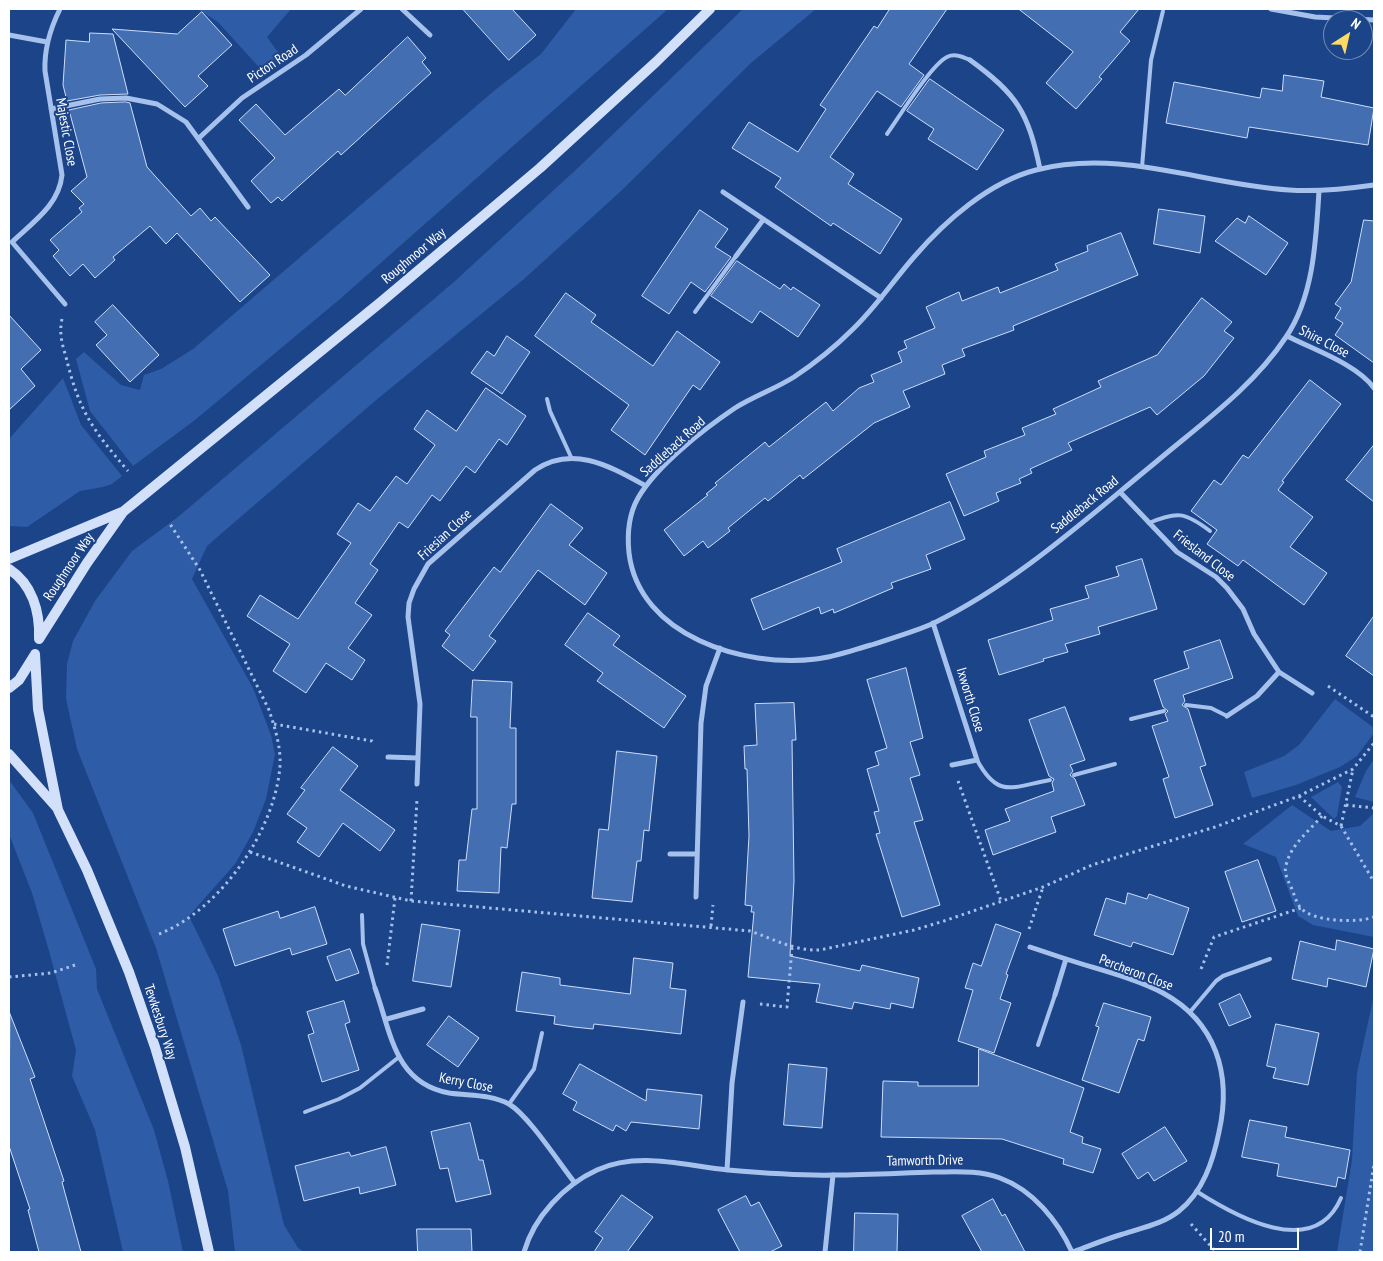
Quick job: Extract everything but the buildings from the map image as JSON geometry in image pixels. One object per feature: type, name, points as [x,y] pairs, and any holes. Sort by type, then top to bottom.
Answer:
[{"type":"main road","name":"Roughmoor Way","points":[[39,639],[76,580],[124,511],[381,302],[540,168],[656,62],[710,9]]},
{"type":"main road","name":"Roughmoor Way","points":[[9,559],[124,511]]},
{"type":"main road","points":[[9,569],[23,582],[32,595],[37,609],[39,639],[35,654],[28,668],[9,688]]},
{"type":"main road","name":"Tewkesbury Way","points":[[35,654],[38,709],[58,810],[87,870],[129,972],[155,1047],[185,1147],[209,1252]]},
{"type":"main road","name":"Tewkesbury Way","points":[[9,754],[58,810]]},
{"type":"street","name":"Majestic Close","points":[[60,9],[47,42],[44,71],[62,174],[61,188],[55,200],[10,240],[65,304]]},
{"type":"street","name":"Picton Road","points":[[199,138],[242,98],[306,55],[361,9]]},
{"type":"street","points":[[402,9],[430,35]]},
{"type":"street","points":[[1272,9],[1316,16],[1374,20]]},
{"type":"street","points":[[9,35],[47,42]]},
{"type":"street","points":[[970,60],[994,77],[1020,106],[1034,139],[1040,169]]},
{"type":"street","points":[[51,109],[100,99],[126,98],[157,104],[186,122],[248,207]]},
{"type":"street","name":"Saddleback Road","points":[[1319,191],[1316,236],[1308,282],[1296,319],[1287,336],[1257,372],[1221,407],[1043,554],[1004,581],[933,623],[879,642],[816,659],[758,658],[720,648],[689,634],[660,615],[642,594],[630,562],[629,526],[636,504],[646,486],[691,441],[736,408],[791,379],[821,359],[882,298],[916,254],[965,208],[1004,183],[1040,169],[1090,162],[1112,162],[1286,190],[1319,191],[1374,185]]},
{"type":"street","points":[[723,192],[882,298]]},
{"type":"street","points":[[736,256],[763,220]]},
{"type":"street","name":"Shire Close","points":[[1287,336],[1348,367],[1374,388]]},
{"type":"street","name":"Friesian Close","points":[[417,784],[420,704],[408,617],[409,603],[420,576],[428,564],[534,470],[546,462],[571,457],[604,464],[646,486]]},
{"type":"street","name":"Friesland Close","points":[[1120,492],[1147,523],[1177,552],[1216,577],[1227,588],[1243,609],[1254,634],[1279,672],[1312,693]]},
{"type":"street","name":"Ixworth Close","points":[[933,623],[977,760]]},
{"type":"street","points":[[696,897],[701,723],[706,686],[720,648]]},
{"type":"street","points":[[1227,716],[1257,696],[1279,672]]},
{"type":"street","points":[[388,757],[418,758]]},
{"type":"street","points":[[952,765],[977,760]]},
{"type":"street","points":[[670,854],[697,854]]},
{"type":"street","name":"Percheron Close","points":[[1030,947],[1161,992],[1184,1006],[1206,1032],[1215,1050],[1220,1063],[1224,1089],[1221,1122],[1214,1154],[1204,1180],[1179,1211],[1159,1222],[1072,1252]]},
{"type":"street","points":[[1054,995],[1066,959]]},
{"type":"street","name":"Kerry Close","points":[[376,988],[399,1057],[412,1075],[432,1088],[450,1093],[483,1095],[509,1104],[532,1128],[575,1183]]},
{"type":"street","points":[[727,1170],[732,1083],[743,1002]]},
{"type":"street","points":[[387,1019],[423,1009]]},
{"type":"street","name":"Tamworth Drive","points":[[524,1252],[534,1228],[544,1213],[575,1183],[604,1168],[643,1161],[727,1170],[833,1175],[960,1170],[998,1177],[1025,1191],[1041,1206],[1059,1229],[1072,1252]]},
{"type":"street","points":[[825,1252],[833,1175]]},
{"type":"lane","points":[[1142,167],[1151,60],[1163,10]]},
{"type":"lane","points":[[887,134],[932,72],[947,57],[954,55],[970,60]]},
{"type":"lane","points":[[695,312],[736,256]]},
{"type":"lane","points":[[547,399],[550,412],[571,457]]},
{"type":"lane","points":[[1147,523],[1167,515],[1182,515],[1188,516],[1210,531]]},
{"type":"lane","points":[[1186,705],[1211,708],[1227,716]]},
{"type":"lane","points":[[1131,720],[1164,711]]},
{"type":"lane","points":[[977,760],[992,782],[1001,786],[1009,787],[1050,780]]},
{"type":"lane","points":[[1074,775],[1115,764]]},
{"type":"lane","points":[[362,915],[363,944],[376,988]]},
{"type":"lane","points":[[1190,1012],[1216,981],[1223,976],[1270,959]]},
{"type":"lane","points":[[1038,1045],[1054,995]]},
{"type":"lane","points":[[509,1104],[534,1069],[542,1033]]},
{"type":"lane","points":[[305,1112],[340,1099],[360,1088],[399,1057]]},
{"type":"lane","points":[[1196,1190],[1228,1212],[1248,1221],[1281,1230],[1306,1229],[1321,1223],[1330,1217],[1341,1198]]},
{"type":"path","points":[[65,304],[59,330],[77,398],[90,425],[128,471]]},
{"type":"path","points":[[159,934],[188,920],[233,874],[250,852],[277,791],[280,764],[274,724],[200,570],[170,524]]},
{"type":"path","points":[[1312,693],[1329,685],[1374,717]]},
{"type":"path","points":[[274,724],[372,741],[388,757]]},
{"type":"path","points":[[250,852],[346,886],[411,901],[750,931],[792,948],[805,951],[820,950],[914,930],[1043,887],[1092,865],[1215,827],[1299,796],[1353,769],[1374,743]]},
{"type":"path","points":[[952,765],[1001,901]]},
{"type":"path","points":[[1341,826],[1353,769]]},
{"type":"path","points":[[411,901],[417,784]]},
{"type":"path","points":[[1299,796],[1322,816],[1341,826],[1374,882]]},
{"type":"path","points":[[1346,805],[1374,808]]},
{"type":"path","points":[[1322,816],[1298,842],[1286,862],[1284,873],[1301,908],[1316,916],[1330,920],[1356,920],[1374,917]]},
{"type":"path","points":[[1030,947],[1027,934],[1043,887]]},
{"type":"path","points":[[376,988],[387,968],[395,898]]},
{"type":"path","points":[[1184,1006],[1214,937],[1301,908]]},
{"type":"path","points":[[743,1002],[787,1007],[792,948]]},
{"type":"path","points":[[9,977],[51,973],[78,964]]},
{"type":"path","points":[[1360,1252],[1374,1164]]},
{"type":"path","points":[[1179,1211],[1216,1252]]},
{"type":"shaded area","points":[[198,9],[291,9],[267,37],[282,58],[265,74],[218,22]]},
{"type":"shaded area","points":[[576,9],[668,9],[340,299],[195,420],[133,466],[90,411],[76,359],[84,352],[121,385],[140,390],[144,375],[161,369],[193,349],[495,90],[541,54]]},
{"type":"shaded area","points":[[743,9],[816,9],[751,63],[621,191],[524,279],[375,401],[207,546],[192,579],[253,688],[271,735],[275,754],[266,799],[253,832],[235,864],[189,916],[218,976],[241,1045],[284,1225],[298,1248],[304,1252],[235,1252],[228,1191],[156,948],[77,749],[66,699],[67,664],[73,641],[95,601],[132,551],[178,517],[455,281],[581,165]]},
{"type":"shaded area","points":[[63,378],[81,425],[122,476],[112,484],[80,491],[27,527],[9,526],[9,439]]},
{"type":"shaded area","points":[[1335,699],[1374,728],[1374,733],[1357,756],[1340,767],[1296,785],[1252,798],[1244,772],[1284,756],[1299,745]]},
{"type":"shaded area","points":[[1374,759],[1374,802],[1355,797],[1366,771]]},
{"type":"shaded area","points":[[9,780],[33,813],[96,969],[97,989],[154,1130],[168,1181],[183,1252],[123,1252],[95,1130],[72,1076],[76,1050],[49,951],[32,893],[9,834]]},
{"type":"shaded area","points":[[1338,782],[1342,787],[1337,816],[1334,819],[1311,797]]},
{"type":"shaded area","points":[[1292,805],[1331,831],[1360,826],[1374,813],[1374,937],[1313,925],[1298,916],[1276,857],[1243,844]]},
{"type":"shaded area","points":[[1374,995],[1374,1252],[1337,1252],[1352,1160],[1357,1073]]}]
